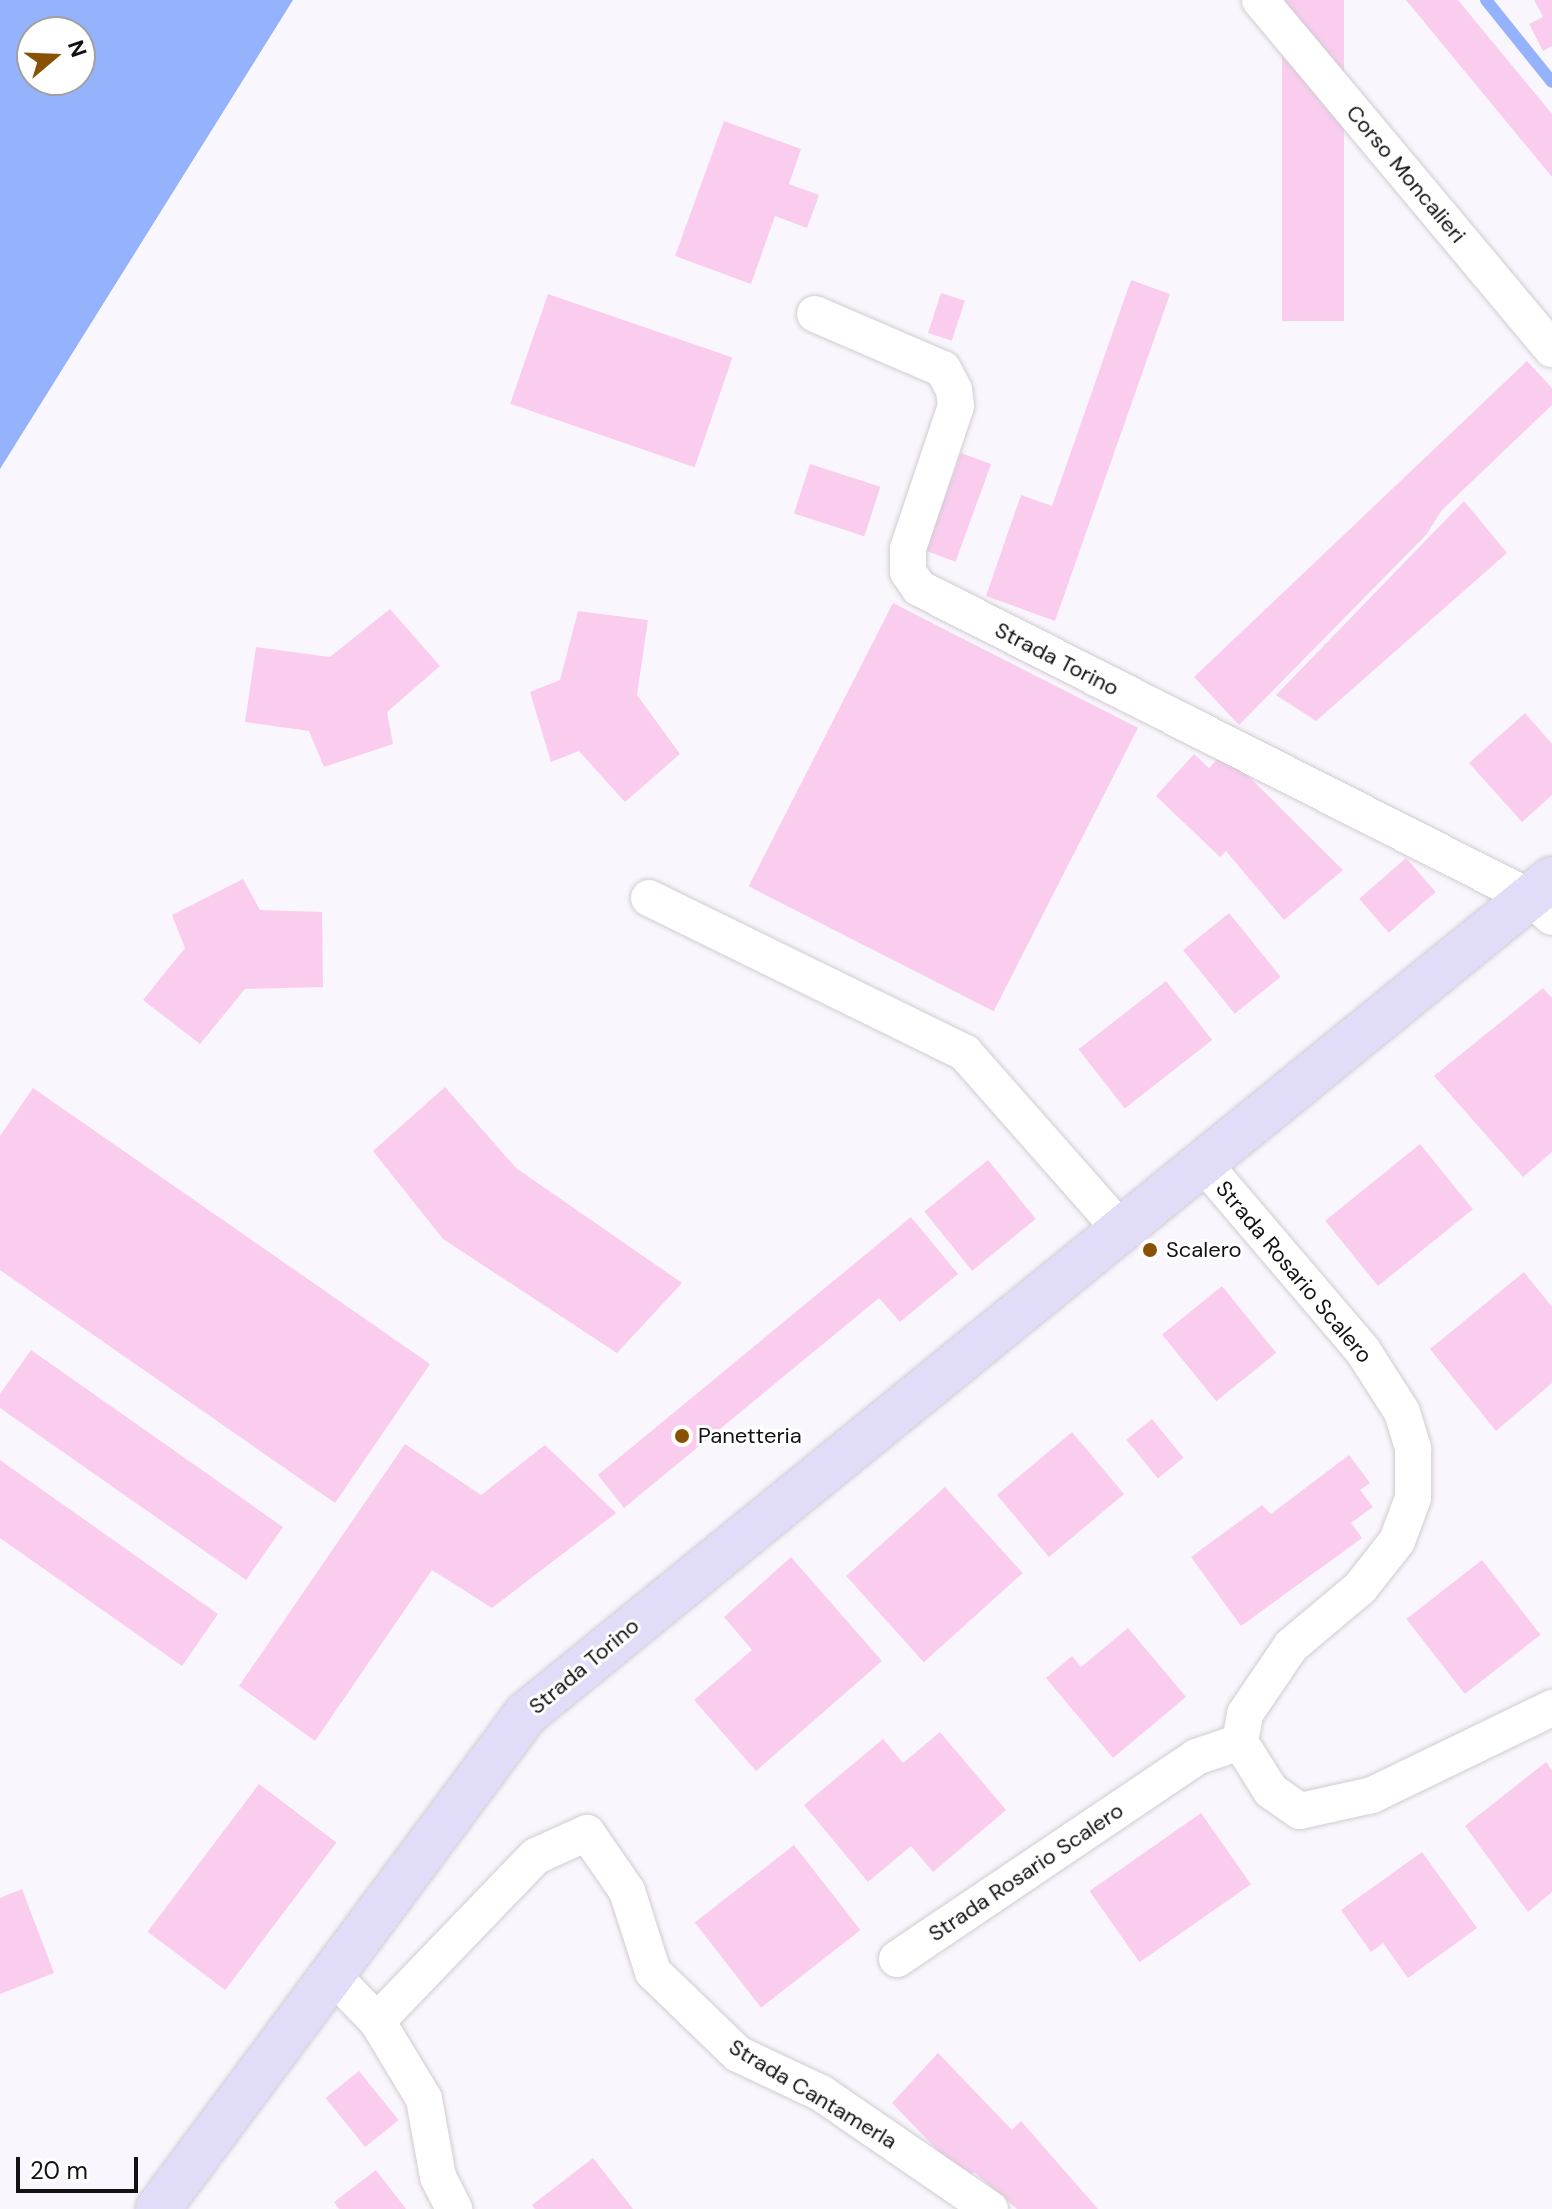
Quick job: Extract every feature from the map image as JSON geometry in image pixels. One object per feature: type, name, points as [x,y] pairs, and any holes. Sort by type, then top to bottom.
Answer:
[{"type":"main road","name":"Strada Torino","points":[[158,2209],[334,1977],[493,1749],[526,1714],[1204,1164],[1544,898]]},
{"type":"street","name":"Corso Moncalieri","points":[[1260,0],[1552,349]]},
{"type":"street","name":"Strada Torino","points":[[815,314],[943,369],[954,390],[956,406],[908,549],[908,572],[919,588],[1544,898]]},
{"type":"street","points":[[649,898],[965,1053],[1122,1231]]},
{"type":"street","name":"Strada Rosario Scalero","points":[[897,1959],[1196,1757],[1240,1742],[1245,1714],[1291,1646],[1360,1588],[1397,1541],[1413,1498],[1413,1449],[1402,1412],[1363,1351],[1204,1164]]},
{"type":"street","points":[[1240,1742],[1271,1791],[1300,1811],[1372,1795],[1552,1708]]},
{"type":"street","name":"Strada Cantamerla","points":[[377,2021],[536,1856],[587,1833],[627,1891],[653,1972],[738,2054],[821,2093],[990,2209]]},
{"type":"street","points":[[334,1977],[377,2021],[424,2099],[438,2177],[454,2209]]},
{"type":"water","points":[[0,0],[293,0],[0,469]]},
{"type":"building","points":[[1282,0],[1344,0],[1344,321],[1282,321]]},
{"type":"building","points":[[1406,0],[1458,0],[1552,114],[1552,177]]},
{"type":"building","points":[[1534,0],[1552,0],[1552,46],[1543,51],[1529,24],[1543,17]]},
{"type":"building","points":[[724,121],[801,149],[789,184],[819,195],[807,228],[775,216],[751,284],[675,256]]},
{"type":"building","points":[[1131,280],[1170,294],[1055,621],[986,596],[1021,495],[1052,506]]},
{"type":"building","points":[[941,293],[965,301],[952,341],[928,333]]},
{"type":"building","points":[[548,294],[732,357],[695,467],[510,404]]},
{"type":"building","points":[[1527,361],[1552,388],[1552,405],[1442,510],[1426,535],[1239,725],[1194,677]]},
{"type":"building","points":[[961,453],[991,464],[956,562],[925,551]]},
{"type":"building","points":[[810,464],[880,487],[864,536],[794,513]]},
{"type":"building","points":[[1464,501],[1507,553],[1316,721],[1276,695]]},
{"type":"building","points":[[893,603],[1138,728],[994,1011],[749,886]]},
{"type":"building","points":[[390,609],[440,666],[387,712],[393,744],[324,767],[309,731],[245,722],[256,647],[330,657]]},
{"type":"building","points":[[578,611],[648,620],[637,695],[680,754],[625,802],[579,751],[551,762],[530,692],[560,680]]},
{"type":"building","points":[[1525,713],[1552,744],[1552,795],[1522,822],[1469,763]]},
{"type":"building","points":[[1224,752],[1343,870],[1284,920],[1226,851],[1220,857],[1156,796],[1194,754],[1209,768]]},
{"type":"building","points":[[1406,858],[1436,892],[1389,933],[1359,899]]},
{"type":"building","points":[[243,879],[260,910],[322,912],[323,987],[245,989],[200,1044],[143,1000],[185,948],[172,915]]},
{"type":"building","points":[[1229,913],[1281,977],[1235,1014],[1183,950]]},
{"type":"building","points":[[1166,981],[1212,1040],[1125,1108],[1079,1049]]},
{"type":"building","points":[[1543,988],[1552,998],[1552,1152],[1523,1177],[1434,1076]]},
{"type":"building","points":[[445,1087],[516,1168],[682,1283],[617,1353],[443,1239],[373,1151]]},
{"type":"building","points":[[33,1088],[430,1364],[335,1503],[0,1270],[0,1136]]},
{"type":"building","points":[[1420,1144],[1473,1209],[1378,1286],[1325,1221]]},
{"type":"building","points":[[988,1160],[1036,1219],[972,1271],[924,1212]]},
{"type":"building","points":[[911,1217],[958,1274],[900,1322],[879,1298],[624,1508],[598,1475]]},
{"type":"building","points":[[1524,1272],[1552,1307],[1552,1383],[1496,1431],[1430,1349]]},
{"type":"building","points":[[1222,1286],[1276,1353],[1216,1401],[1162,1334]]},
{"type":"building","points":[[31,1350],[283,1527],[246,1580],[0,1408],[0,1394]]},
{"type":"building","points":[[1152,1419],[1183,1458],[1158,1479],[1126,1440]]},
{"type":"building","points":[[1072,1432],[1124,1494],[1049,1557],[997,1495]]},
{"type":"building","points":[[405,1444],[481,1495],[545,1445],[616,1513],[492,1608],[432,1570],[315,1741],[239,1686]]},
{"type":"building","points":[[1349,1455],[1370,1483],[1360,1490],[1373,1507],[1351,1523],[1362,1538],[1241,1626],[1191,1557],[1262,1505],[1271,1514]]},
{"type":"building","points":[[0,1460],[218,1614],[182,1666],[0,1538]]},
{"type":"building","points":[[945,1487],[1023,1573],[924,1662],[846,1576]]},
{"type":"building","points":[[791,1557],[882,1661],[756,1771],[694,1700],[752,1650],[724,1617]]},
{"type":"building","points":[[1482,1560],[1540,1635],[1465,1694],[1406,1619]]},
{"type":"building","points":[[1128,1628],[1186,1697],[1113,1758],[1046,1678],[1072,1656],[1081,1667]]},
{"type":"building","points":[[940,1732],[1006,1810],[933,1872],[911,1846],[868,1882],[804,1805],[883,1739],[903,1763]]},
{"type":"building","points":[[1546,1762],[1552,1770],[1552,1892],[1528,1912],[1465,1826]]},
{"type":"building","points":[[259,1784],[336,1842],[225,1990],[148,1932]]},
{"type":"building","points":[[1201,1813],[1251,1884],[1139,1962],[1090,1891]]},
{"type":"building","points":[[794,1845],[860,1930],[761,2008],[695,1923]]},
{"type":"building","points":[[1422,1852],[1477,1928],[1408,1978],[1383,1943],[1371,1952],[1341,1910]]},
{"type":"building","points":[[22,1889],[54,1973],[0,1994],[0,1898]]},
{"type":"building","points":[[938,2053],[1012,2130],[1021,2121],[1098,2209],[1017,2209],[974,2172],[966,2180],[892,2103]]},
{"type":"building","points":[[359,2071],[399,2120],[365,2147],[326,2098]]},
{"type":"building","points":[[593,2158],[633,2209],[535,2209],[532,2205]]},
{"type":"building","points":[[376,2170],[406,2209],[339,2209],[334,2202]]},
{"type":"waterway","points":[[1486,0],[1552,82]]},
{"type":"place","name":"Scalero","points":[[1150,1250]]},
{"type":"place","name":"Panetteria","points":[[682,1436]]}]
